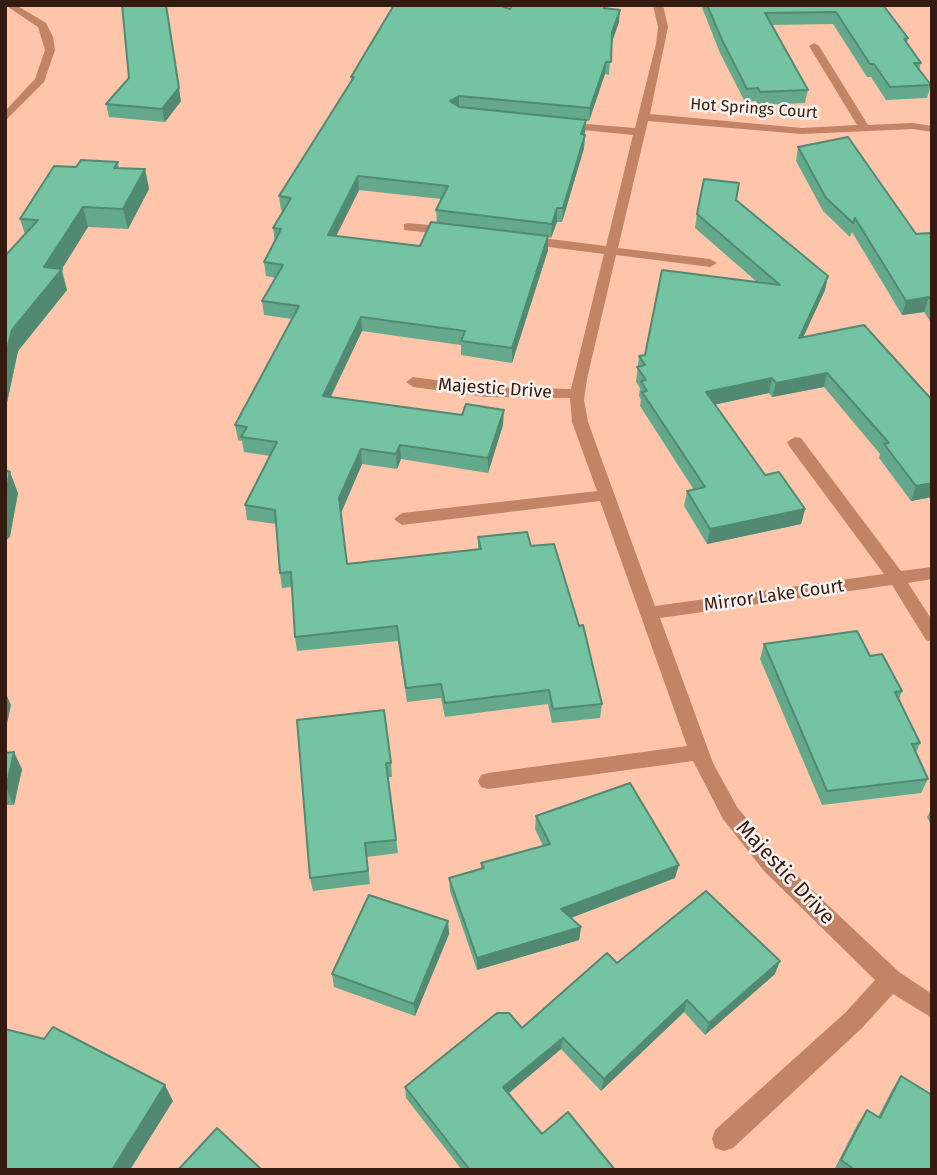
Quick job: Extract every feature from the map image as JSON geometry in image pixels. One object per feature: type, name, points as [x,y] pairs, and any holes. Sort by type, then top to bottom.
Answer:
[{"type":"street","points":[[5,118],[40,80],[48,64],[50,50],[42,25],[9,5]]},
{"type":"street","name":"Majestic Drive","points":[[657,5],[663,26],[661,44],[578,394],[580,422],[699,752],[730,813],[771,864],[891,980],[932,1007]]},
{"type":"street","name":"Hot Springs Court","points":[[814,46],[864,128]]},
{"type":"street","points":[[556,124],[641,124]]},
{"type":"street","name":"Hot Springs Court","points":[[641,124],[765,129],[913,125],[932,129]]},
{"type":"street","points":[[408,227],[462,233]]},
{"type":"street","points":[[516,239],[710,263]]},
{"type":"street","name":"Majestic Drive","points":[[413,382],[486,392],[578,394]]},
{"type":"street","points":[[795,442],[897,579],[932,635]]},
{"type":"street","points":[[402,519],[607,495]]},
{"type":"street","name":"Mirror Lake Court","points":[[650,613],[932,573]]},
{"type":"street","points":[[488,781],[699,752]]},
{"type":"street","points":[[724,1139],[854,1020],[891,980]]},
{"type":"building","points":[[122,5],[166,5],[179,88],[162,109],[106,104],[129,78]]},
{"type":"building","points":[[394,5],[499,5],[510,9],[512,5],[604,5],[604,8],[620,10],[612,32],[611,62],[606,62],[590,108],[459,96],[450,101],[459,107],[586,120],[581,134],[585,135],[563,208],[557,208],[552,224],[436,210],[448,186],[358,176],[328,235],[420,246],[431,222],[548,236],[512,348],[461,341],[465,331],[361,317],[323,396],[462,415],[466,404],[504,410],[488,458],[400,445],[396,454],[361,449],[339,498],[347,564],[481,549],[478,537],[527,532],[531,546],[554,544],[579,626],[583,625],[602,704],[553,709],[549,690],[445,703],[441,684],[406,688],[397,626],[295,637],[291,572],[280,573],[275,510],[245,505],[277,442],[241,437],[247,427],[235,425],[299,306],[262,301],[283,265],[264,262],[281,229],[273,228],[291,198],[279,196],[354,77],[351,77]]},
{"type":"building","points":[[707,5],[883,5],[908,38],[904,39],[921,63],[914,63],[931,85],[890,87],[874,64],[870,64],[836,12],[765,13],[808,90],[760,92],[758,88],[747,89]]},
{"type":"building","points":[[848,137],[916,234],[932,235],[932,302],[929,297],[906,301],[855,218],[853,223],[826,198],[798,147]]},
{"type":"building","points":[[81,160],[118,162],[114,168],[145,169],[123,209],[83,207],[44,267],[62,269],[12,330],[5,358],[5,256],[38,220],[20,219],[54,166],[76,167]]},
{"type":"building","points":[[704,179],[739,183],[736,200],[828,276],[799,338],[864,325],[932,400],[932,483],[916,486],[884,444],[889,443],[827,373],[776,383],[772,378],[706,392],[765,475],[779,472],[805,509],[710,529],[687,491],[705,487],[642,392],[647,391],[641,381],[646,380],[637,367],[645,365],[639,356],[645,355],[662,270],[780,285],[697,214]]},
{"type":"building","points":[[5,470],[10,472],[5,498]]},
{"type":"building","points":[[857,631],[870,656],[882,654],[902,691],[895,692],[920,743],[912,744],[928,779],[827,791],[764,644]]},
{"type":"building","points":[[384,710],[391,763],[386,763],[396,840],[365,843],[368,871],[310,878],[297,720]]},
{"type":"building","points":[[14,752],[6,788],[5,788],[5,753]]},
{"type":"building","points":[[630,783],[679,865],[561,909],[581,927],[477,958],[449,878],[484,868],[481,863],[550,844],[536,816]]},
{"type":"building","points":[[706,891],[780,961],[709,1023],[687,1000],[604,1079],[563,1038],[503,1087],[542,1134],[568,1112],[615,1170],[470,1170],[405,1087],[497,1013],[509,1013],[522,1028],[607,953],[617,963]]},
{"type":"building","points":[[369,895],[448,921],[414,1004],[332,974]]},
{"type":"building","points":[[53,1027],[165,1085],[112,1170],[5,1170],[5,1029],[44,1039]]},
{"type":"building","points":[[901,1076],[932,1095],[932,1170],[855,1170],[841,1160],[867,1110],[880,1118]]},
{"type":"building","points":[[217,1128],[262,1170],[178,1170]]}]
